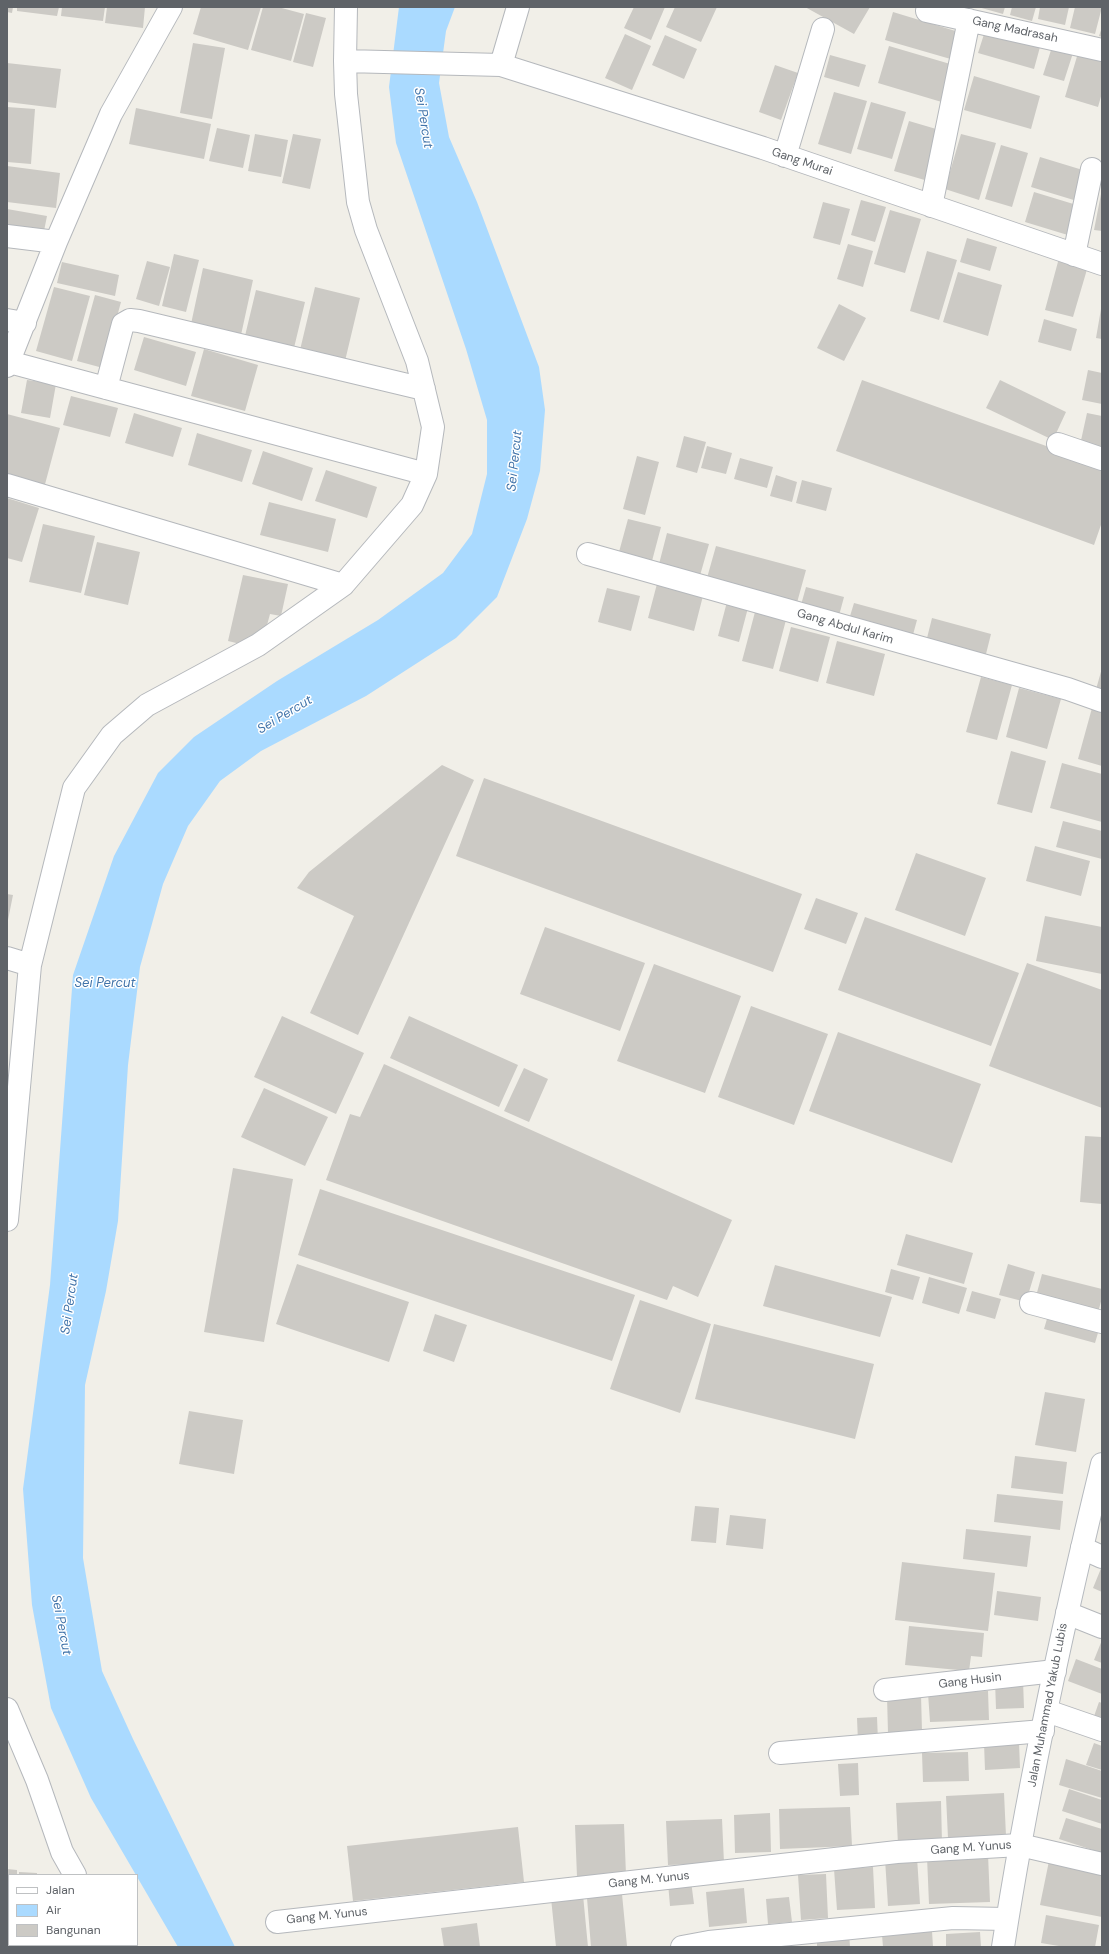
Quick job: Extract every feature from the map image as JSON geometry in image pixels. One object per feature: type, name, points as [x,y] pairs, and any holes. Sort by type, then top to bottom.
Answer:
[{"type":"street","points":[[171,7],[111,114],[56,242],[16,322],[8,364],[106,388],[426,474]]},
{"type":"street","points":[[7,1220],[30,965],[74,788],[112,735],[147,705],[258,644],[343,585],[412,505],[426,474],[433,427],[424,389],[417,362],[366,230],[358,202],[346,94],[354,61],[346,7]]},
{"type":"street","points":[[494,65],[518,7]]},
{"type":"street","name":"Gang Madrasah","points":[[927,11],[1102,50]]},
{"type":"street","points":[[931,206],[969,20]]},
{"type":"street","points":[[785,156],[823,29]]},
{"type":"street","name":"Gang Murai","points":[[354,61],[494,65],[785,156],[1102,264]]},
{"type":"street","points":[[1074,255],[1092,169]]},
{"type":"street","points":[[7,236],[56,242]]},
{"type":"street","points":[[106,388],[123,324],[130,320],[424,389]]},
{"type":"street","points":[[1058,444],[1102,459]]},
{"type":"street","points":[[7,485],[343,585]]},
{"type":"street","name":"Gang Abdul Karim","points":[[588,554],[1068,689],[1102,701]]},
{"type":"street","points":[[7,958],[30,965]]},
{"type":"street","points":[[1031,1303],[1102,1322]]},
{"type":"street","name":"Jalan Muhammad Yakub Lubis","points":[[1003,1947],[1020,1845],[1055,1671],[1102,1464]]},
{"type":"street","points":[[1082,1548],[1102,1557]]},
{"type":"street","points":[[1067,1613],[1102,1627]]},
{"type":"street","name":"Gang Husin","points":[[885,1690],[1055,1671]]},
{"type":"street","points":[[7,1709],[37,1780],[62,1852],[74,1874]]},
{"type":"street","points":[[780,1753],[1045,1721],[1102,1730]]},
{"type":"street","name":"Gang M. Yunus","points":[[277,1922],[897,1852],[1020,1845],[1102,1864]]},
{"type":"street","points":[[682,1947],[709,1942],[953,1918],[1007,1919]]},
{"type":"water","name":"Sei Percut","points":[[399,7],[455,7],[446,31],[439,83],[449,137],[477,202],[539,367],[545,410],[540,471],[527,519],[497,597],[456,638],[366,696],[261,751],[220,781],[188,826],[163,884],[140,967],[128,1065],[118,1221],[106,1291],[85,1385],[83,1558],[102,1671],[133,1739],[235,1947],[178,1947],[138,1878],[138,1874],[135,1874],[91,1798],[51,1708],[32,1605],[23,1489],[50,1285],[73,975],[114,856],[158,773],[194,737],[277,681],[378,620],[443,573],[472,534],[487,474],[487,420],[466,349],[396,143],[389,87]]},
{"type":"building","points":[[7,7],[13,7],[12,13],[7,12]]},
{"type":"building","points":[[17,7],[59,7],[57,16],[17,11]]},
{"type":"building","points":[[62,7],[105,7],[103,21],[61,16]]},
{"type":"building","points":[[107,7],[145,7],[143,28],[105,23]]},
{"type":"building","points":[[201,7],[261,7],[248,50],[193,34]]},
{"type":"building","points":[[263,7],[278,7],[304,14],[291,61],[251,50]]},
{"type":"building","points":[[634,7],[665,7],[651,40],[624,28]]},
{"type":"building","points":[[675,7],[717,7],[701,42],[666,27]]},
{"type":"building","points":[[805,7],[870,7],[854,34]]},
{"type":"building","points":[[978,7],[1005,7],[1003,14]]},
{"type":"building","points":[[1012,7],[1036,7],[1032,21],[1010,15]]},
{"type":"building","points":[[1040,7],[1069,7],[1065,25],[1038,19]]},
{"type":"building","points":[[1075,7],[1102,7],[1095,34],[1070,28]]},
{"type":"building","points":[[893,12],[962,33],[954,60],[885,40]]},
{"type":"building","points":[[306,13],[326,18],[313,67],[293,62]]},
{"type":"building","points":[[1102,27],[1102,37],[1099,36]]},
{"type":"building","points":[[985,31],[1040,47],[1034,69],[978,53]]},
{"type":"building","points":[[625,34],[651,46],[632,90],[605,78]]},
{"type":"building","points":[[665,35],[697,49],[684,79],[652,65]]},
{"type":"building","points":[[193,43],[225,48],[212,119],[180,113]]},
{"type":"building","points":[[889,46],[957,66],[945,103],[878,83]]},
{"type":"building","points":[[1052,47],[1073,53],[1064,81],[1043,75]]},
{"type":"building","points":[[1078,53],[1102,60],[1102,93],[1098,107],[1065,97]]},
{"type":"building","points":[[830,55],[866,65],[859,87],[824,77]]},
{"type":"building","points":[[7,63],[61,69],[56,108],[7,102]]},
{"type":"building","points":[[775,65],[798,73],[781,120],[759,112]]},
{"type":"building","points":[[974,76],[1040,96],[1031,129],[964,110]]},
{"type":"building","points":[[834,92],[867,101],[851,154],[818,144]]},
{"type":"building","points":[[871,102],[906,112],[892,159],[857,149]]},
{"type":"building","points":[[7,107],[35,109],[31,164],[7,162]]},
{"type":"building","points":[[136,108],[211,124],[204,159],[129,144]]},
{"type":"building","points":[[909,121],[943,131],[928,181],[894,171]]},
{"type":"building","points":[[217,128],[250,135],[243,168],[209,161]]},
{"type":"building","points":[[255,134],[288,140],[281,177],[248,171]]},
{"type":"building","points":[[293,134],[321,139],[310,189],[282,183]]},
{"type":"building","points":[[961,134],[996,143],[979,200],[945,189]]},
{"type":"building","points":[[1001,145],[1028,153],[1012,207],[985,199]]},
{"type":"building","points":[[1040,157],[1086,171],[1077,201],[1031,187]]},
{"type":"building","points":[[7,166],[60,173],[56,208],[7,202]]},
{"type":"building","points":[[1034,192],[1080,206],[1071,236],[1025,222]]},
{"type":"building","points":[[1102,194],[1102,231],[1094,230]]},
{"type":"building","points":[[861,200],[886,207],[875,242],[851,235]]},
{"type":"building","points":[[823,202],[850,209],[840,245],[813,238]]},
{"type":"building","points":[[7,209],[47,216],[43,236],[7,230]]},
{"type":"building","points":[[890,210],[921,219],[905,273],[874,264]]},
{"type":"building","points":[[967,238],[997,247],[990,271],[960,262]]},
{"type":"building","points":[[848,244],[873,251],[863,287],[837,279]]},
{"type":"building","points":[[927,251],[957,260],[939,320],[910,311]]},
{"type":"building","points":[[174,254],[199,260],[186,312],[162,306]]},
{"type":"building","points":[[1059,258],[1088,266],[1073,317],[1045,310]]},
{"type":"building","points":[[147,261],[170,267],[159,306],[136,299]]},
{"type":"building","points":[[62,262],[119,275],[115,296],[57,283]]},
{"type":"building","points":[[203,268],[253,280],[241,335],[191,324]]},
{"type":"building","points":[[958,272],[1002,285],[988,336],[943,322]]},
{"type":"building","points":[[54,287],[90,296],[72,361],[36,351]]},
{"type":"building","points":[[315,287],[360,298],[345,361],[300,350]]},
{"type":"building","points":[[256,290],[305,302],[293,352],[244,340]]},
{"type":"building","points":[[95,295],[121,302],[103,368],[77,361]]},
{"type":"building","points":[[839,304],[866,318],[844,361],[817,348]]},
{"type":"building","points":[[1101,309],[1102,310],[1102,339],[1096,338]]},
{"type":"building","points":[[1044,319],[1077,329],[1071,351],[1038,342]]},
{"type":"building","points":[[144,337],[196,352],[186,386],[134,370]]},
{"type":"building","points":[[204,349],[258,365],[245,411],[191,396]]},
{"type":"building","points":[[1088,370],[1102,373],[1102,404],[1082,400]]},
{"type":"building","points":[[27,380],[56,384],[50,418],[21,413]]},
{"type":"building","points":[[862,380],[1102,466],[1102,522],[1094,545],[836,451]]},
{"type":"building","points":[[1000,380],[1066,412],[1053,440],[986,408]]},
{"type":"building","points":[[71,396],[118,408],[110,437],[63,425]]},
{"type":"building","points":[[134,413],[182,428],[173,457],[125,443]]},
{"type":"building","points":[[1087,413],[1102,416],[1102,450],[1080,445]]},
{"type":"building","points":[[7,414],[60,428],[44,488],[7,478]]},
{"type":"building","points":[[197,433],[252,450],[242,482],[188,465]]},
{"type":"building","points":[[684,436],[706,442],[697,473],[676,467]]},
{"type":"building","points":[[707,446],[732,453],[726,474],[701,468]]},
{"type":"building","points":[[263,451],[313,468],[302,501],[252,484]]},
{"type":"building","points":[[637,456],[659,462],[645,515],[623,509]]},
{"type":"building","points":[[740,458],[773,467],[767,488],[734,479]]},
{"type":"building","points":[[326,470],[377,487],[367,518],[315,501]]},
{"type":"building","points":[[776,475],[797,482],[792,502],[770,496]]},
{"type":"building","points":[[802,480],[832,488],[826,511],[796,503]]},
{"type":"building","points":[[7,498],[39,508],[22,562],[7,558]]},
{"type":"building","points":[[269,502],[336,519],[328,552],[260,535]]},
{"type":"building","points":[[628,519],[661,527],[652,561],[619,552]]},
{"type":"building","points":[[43,524],[95,536],[81,593],[29,582]]},
{"type":"building","points":[[667,533],[709,544],[699,579],[658,568]]},
{"type":"building","points":[[97,542],[140,552],[128,605],[84,595]]},
{"type":"building","points":[[716,546],[806,570],[795,610],[705,585]]},
{"type":"building","points":[[243,575],[288,584],[281,616],[270,614],[263,640],[253,647],[228,641]]},
{"type":"building","points":[[658,580],[704,592],[694,631],[648,618]]},
{"type":"building","points":[[806,587],[844,597],[837,623],[799,612]]},
{"type":"building","points":[[607,588],[640,596],[631,631],[598,622]]},
{"type":"building","points":[[728,598],[749,604],[739,642],[718,636]]},
{"type":"building","points":[[854,603],[917,620],[911,642],[847,626]]},
{"type":"building","points":[[755,612],[786,620],[773,669],[742,661]]},
{"type":"building","points":[[932,618],[991,634],[985,658],[926,642]]},
{"type":"building","points":[[791,627],[830,637],[818,682],[779,671]]},
{"type":"building","points":[[837,641],[885,654],[874,696],[826,683]]},
{"type":"building","points":[[1102,668],[1102,695],[1095,693]]},
{"type":"building","points":[[981,677],[1012,685],[997,740],[966,732]]},
{"type":"building","points":[[1019,688],[1061,699],[1047,749],[1006,737]]},
{"type":"building","points":[[1092,708],[1102,711],[1102,766],[1078,759]]},
{"type":"building","points":[[1011,751],[1046,761],[1032,813],[997,804]]},
{"type":"building","points":[[1062,763],[1102,774],[1102,822],[1050,808]]},
{"type":"building","points":[[442,765],[474,780],[358,1035],[310,1013],[354,916],[297,888],[309,872]]},
{"type":"building","points":[[484,778],[802,894],[773,972],[456,856]]},
{"type":"building","points":[[1063,821],[1102,831],[1102,859],[1056,847]]},
{"type":"building","points":[[1035,846],[1090,861],[1081,896],[1026,881]]},
{"type":"building","points":[[916,853],[986,878],[965,936],[895,910]]},
{"type":"building","points":[[7,894],[13,895],[8,920],[7,920]]},
{"type":"building","points":[[816,898],[858,913],[846,944],[804,929]]},
{"type":"building","points":[[1045,916],[1102,927],[1102,974],[1036,961]]},
{"type":"building","points":[[865,917],[1019,973],[991,1046],[838,990]]},
{"type":"building","points":[[545,927],[645,963],[620,1031],[520,994]]},
{"type":"building","points":[[1027,963],[1102,990],[1102,1108],[989,1066]]},
{"type":"building","points":[[654,964],[741,996],[705,1093],[617,1061]]},
{"type":"building","points":[[751,1006],[828,1034],[794,1125],[718,1097]]},
{"type":"building","points":[[282,1016],[364,1053],[336,1114],[254,1077]]},
{"type":"building","points":[[409,1016],[518,1065],[499,1107],[390,1058]]},
{"type":"building","points":[[838,1032],[981,1084],[952,1163],[809,1111]]},
{"type":"building","points":[[384,1064],[732,1220],[698,1297],[673,1286],[667,1300],[326,1180],[350,1114],[360,1117]]},
{"type":"building","points":[[524,1068],[548,1079],[529,1122],[504,1111]]},
{"type":"building","points":[[264,1088],[328,1117],[305,1166],[241,1137]]},
{"type":"building","points":[[1085,1136],[1102,1137],[1102,1204],[1080,1202]]},
{"type":"building","points":[[233,1168],[293,1179],[264,1342],[204,1332]]},
{"type":"building","points":[[320,1189],[635,1295],[612,1361],[298,1255]]},
{"type":"building","points":[[906,1234],[973,1253],[964,1284],[897,1265]]},
{"type":"building","points":[[297,1264],[409,1302],[389,1362],[276,1324]]},
{"type":"building","points":[[1008,1264],[1035,1272],[1026,1302],[999,1295]]},
{"type":"building","points":[[775,1265],[892,1297],[880,1337],[763,1306]]},
{"type":"building","points":[[891,1269],[920,1277],[913,1300],[885,1292]]},
{"type":"building","points":[[1042,1274],[1102,1289],[1102,1298],[1097,1316],[1035,1300]]},
{"type":"building","points":[[929,1277],[967,1288],[959,1314],[922,1303]]},
{"type":"building","points":[[972,1291],[1001,1299],[995,1319],[966,1311]]},
{"type":"building","points":[[640,1300],[711,1324],[680,1413],[610,1389]]},
{"type":"building","points":[[1049,1312],[1100,1326],[1095,1343],[1044,1329]]},
{"type":"building","points":[[435,1314],[467,1325],[454,1362],[423,1351]]},
{"type":"building","points":[[714,1324],[874,1364],[855,1439],[695,1399]]},
{"type":"building","points":[[1045,1392],[1085,1399],[1076,1452],[1035,1445]]},
{"type":"building","points":[[189,1411],[243,1420],[234,1474],[179,1464]]},
{"type":"building","points":[[1015,1456],[1067,1462],[1063,1494],[1011,1488]]},
{"type":"building","points":[[997,1494],[1063,1501],[1060,1530],[994,1522]]},
{"type":"building","points":[[695,1506],[719,1508],[716,1543],[691,1541]]},
{"type":"building","points":[[730,1515],[766,1519],[763,1549],[726,1545]]},
{"type":"building","points":[[966,1529],[1031,1536],[1027,1567],[963,1559]]},
{"type":"building","points":[[902,1562],[995,1573],[988,1631],[895,1620]]},
{"type":"building","points":[[1102,1566],[1102,1592],[1093,1588]]},
{"type":"building","points":[[997,1591],[1041,1597],[1038,1621],[994,1615]]},
{"type":"building","points":[[909,1626],[984,1633],[982,1657],[971,1656],[969,1671],[905,1665]]},
{"type":"building","points":[[1102,1640],[1102,1663],[1094,1660]]},
{"type":"building","points":[[1076,1659],[1102,1669],[1102,1694],[1068,1681]]},
{"type":"building","points":[[1023,1680],[1024,1708],[996,1709],[995,1681]]},
{"type":"building","points":[[988,1691],[989,1720],[930,1722],[928,1693]]},
{"type":"building","points":[[921,1695],[922,1731],[888,1733],[887,1696]]},
{"type":"building","points":[[1099,1702],[1102,1703],[1102,1726],[1092,1722]]},
{"type":"building","points":[[877,1717],[878,1741],[858,1742],[857,1718]]},
{"type":"building","points":[[1019,1742],[1020,1768],[985,1770],[984,1743]]},
{"type":"building","points":[[1094,1743],[1102,1746],[1102,1770],[1086,1765]]},
{"type":"building","points":[[968,1752],[969,1781],[923,1782],[922,1753]]},
{"type":"building","points":[[1066,1759],[1102,1771],[1102,1798],[1059,1785]]},
{"type":"building","points":[[858,1763],[859,1795],[840,1796],[838,1764]]},
{"type":"building","points":[[1069,1789],[1102,1800],[1102,1824],[1062,1811]]},
{"type":"building","points":[[1004,1793],[1006,1836],[948,1838],[946,1796]]},
{"type":"building","points":[[941,1801],[942,1843],[898,1845],[896,1803]]},
{"type":"building","points":[[850,1807],[852,1846],[780,1849],[779,1809]]},
{"type":"building","points":[[770,1813],[771,1852],[735,1853],[734,1815]]},
{"type":"building","points":[[1066,1818],[1102,1829],[1102,1853],[1059,1839]]},
{"type":"building","points":[[722,1819],[724,1863],[668,1865],[666,1821]]},
{"type":"building","points":[[624,1824],[626,1875],[577,1877],[575,1825]]},
{"type":"building","points":[[518,1827],[524,1882],[353,1901],[347,1846]]},
{"type":"building","points":[[988,1854],[990,1902],[929,1904],[927,1857]]},
{"type":"building","points":[[917,1857],[920,1904],[888,1906],[885,1859]]},
{"type":"building","points":[[1049,1861],[1102,1872],[1102,1917],[1040,1905]]},
{"type":"building","points":[[873,1867],[875,1908],[837,1910],[834,1869]]},
{"type":"building","points":[[7,1869],[17,1870],[17,1874],[8,1874],[7,1929]]},
{"type":"building","points":[[19,1872],[37,1873],[37,1874],[19,1874]]},
{"type":"building","points":[[826,1874],[828,1918],[801,1920],[798,1875]]},
{"type":"building","points":[[691,1881],[694,1904],[670,1906],[668,1883]]},
{"type":"building","points":[[744,1888],[747,1923],[709,1927],[706,1892]]},
{"type":"building","points":[[622,1894],[627,1946],[591,1947],[587,1898]]},
{"type":"building","points":[[583,1895],[588,1947],[556,1947],[551,1898]]},
{"type":"building","points":[[789,1897],[792,1922],[768,1924],[766,1899]]},
{"type":"building","points":[[1046,1915],[1099,1925],[1095,1947],[1065,1947],[1041,1943]]},
{"type":"building","points":[[477,1923],[480,1947],[444,1947],[441,1928]]},
{"type":"building","points":[[932,1931],[933,1947],[883,1947],[882,1935]]},
{"type":"building","points":[[849,1932],[850,1947],[817,1947],[817,1934]]},
{"type":"building","points":[[980,1932],[981,1947],[946,1947],[946,1934]]}]
